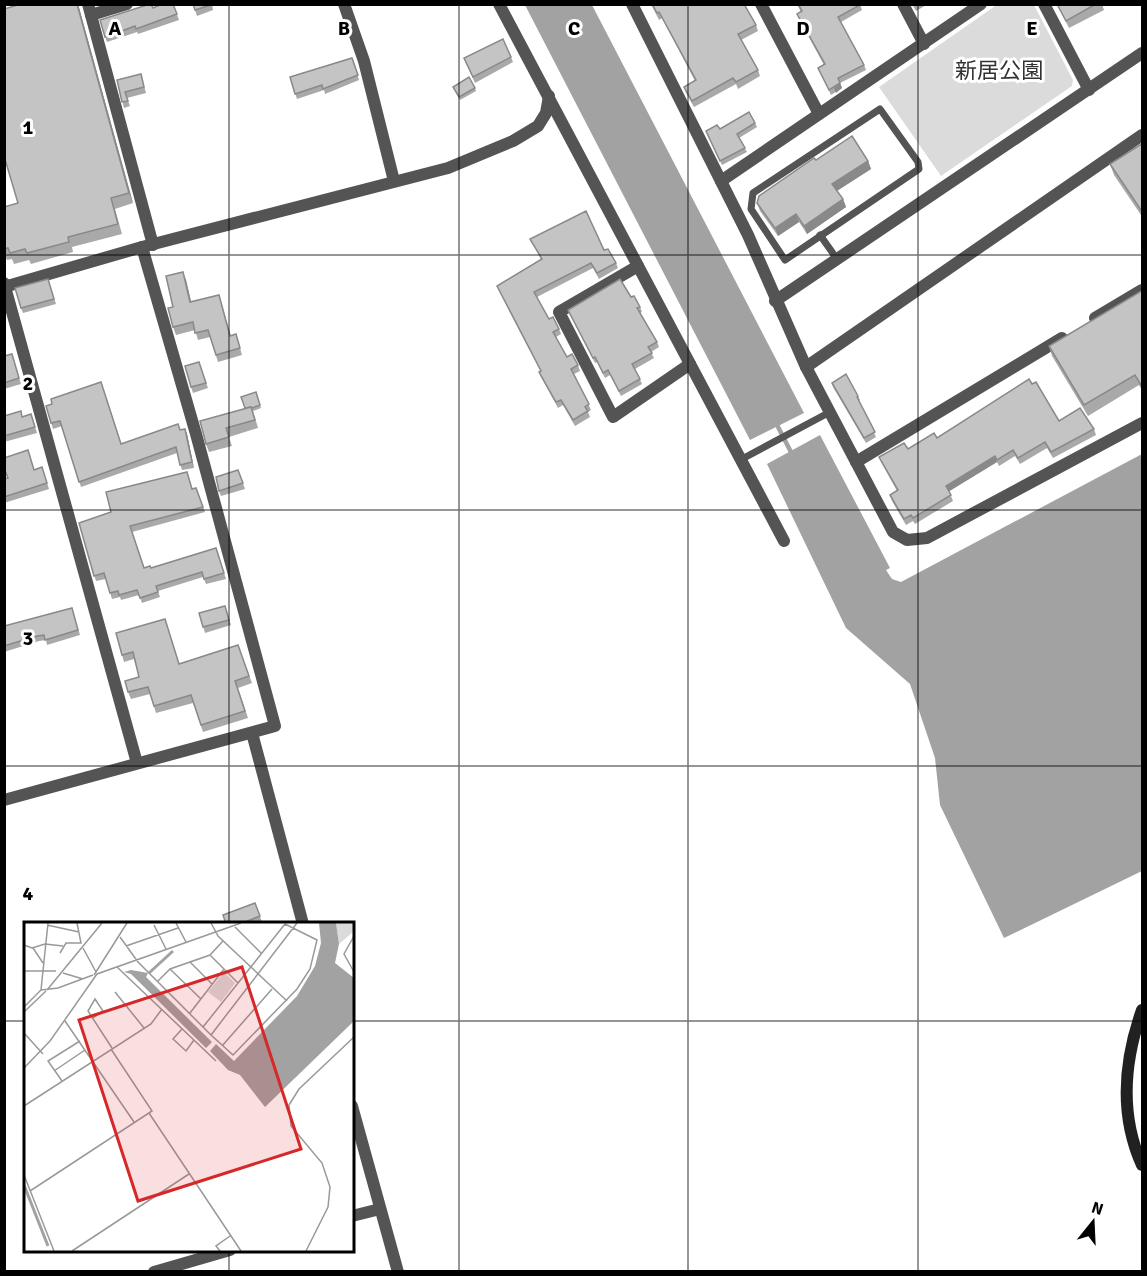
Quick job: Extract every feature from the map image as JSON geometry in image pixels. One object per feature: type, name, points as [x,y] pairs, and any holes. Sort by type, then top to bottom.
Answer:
[{"type":"street","points":[[4,800],[275,726],[147,246],[90,10],[127,4]]},
{"type":"street","points":[[344,4],[364,61],[394,181]]},
{"type":"street","points":[[499,4],[784,541]]},
{"type":"street","points":[[632,4],[748,235],[775,301],[806,367],[892,532],[907,540],[927,538],[1143,423]]},
{"type":"street","points":[[761,4],[819,114]]},
{"type":"street","points":[[903,4],[924,44]]},
{"type":"street","points":[[721,181],[981,4]]},
{"type":"street","points":[[1044,4],[1089,90]]},
{"type":"street","points":[[775,301],[1143,53]]},
{"type":"street","points":[[137,763],[5,285],[448,168],[513,141],[538,126],[546,113],[549,96]]},
{"type":"street","points":[[806,367],[1143,135]]},
{"type":"street","points":[[638,266],[559,312],[613,417],[690,364]]},
{"type":"street","points":[[856,462],[1143,290]]},
{"type":"street","points":[[252,733],[302,922]]},
{"type":"street","points":[[1143,1010],[1131,1041],[1126,1077],[1127,1114],[1143,1165]]},
{"type":"street","points":[[354,1113],[398,1272]]},
{"type":"street","points":[[354,1216],[380,1209]]},
{"type":"street","points":[[154,1272],[226,1252]]},
{"type":"lane","points":[[880,109],[918,162],[919,169],[820,236],[785,260],[751,209],[753,193],[880,109]]},
{"type":"lane","points":[[820,236],[837,259]]},
{"type":"lane","points":[[742,459],[830,412]]},
{"type":"green space","name":"新居公園","points":[[998,4],[1034,5],[1073,80],[1072,86],[941,176],[879,87]]},
{"type":"shaded area","points":[[525,5],[592,5],[804,413],[750,440]]},
{"type":"shaded area","points":[[820,435],[890,568],[886,570],[892,579],[901,582],[1142,454],[1142,871],[1004,938],[940,805],[935,758],[910,684],[846,628],[767,464]]},
{"type":"building","points":[[21,4],[77,4],[129,193],[111,198],[118,224],[68,237],[69,242],[27,253],[25,249],[10,253],[8,248],[4,249],[4,207],[18,203],[4,156],[4,9]]},
{"type":"building","points":[[151,4],[153,8],[162,4],[173,4],[177,14],[136,29],[135,26],[105,37],[100,20]]},
{"type":"building","points":[[193,4],[211,4],[211,5],[195,10]]},
{"type":"building","points":[[652,4],[744,4],[756,25],[738,34],[758,70],[736,82],[733,78],[692,101],[684,87],[696,80],[659,12],[657,13]]},
{"type":"building","points":[[798,4],[860,5],[838,17],[864,65],[838,78],[840,83],[829,90],[818,68],[825,64],[797,14],[802,11]]},
{"type":"building","points":[[1057,4],[1096,4],[1066,21]]},
{"type":"building","points":[[503,39],[511,57],[473,77],[464,58]]},
{"type":"building","points":[[352,58],[358,75],[323,89],[322,85],[295,94],[290,77]]},
{"type":"building","points":[[141,74],[144,87],[125,92],[128,101],[122,102],[117,80]]},
{"type":"building","points":[[469,77],[475,88],[459,97],[453,87]]},
{"type":"building","points":[[749,112],[755,123],[737,134],[745,148],[720,161],[706,131],[717,125],[720,129]]},
{"type":"building","points":[[852,136],[868,161],[832,184],[843,199],[804,226],[796,214],[775,228],[757,203],[759,196],[814,158],[816,160]]},
{"type":"building","points":[[1143,143],[1143,213],[1110,164]]},
{"type":"building","points":[[586,211],[604,250],[608,249],[616,263],[597,273],[591,263],[534,292],[549,319],[553,317],[559,329],[553,332],[567,357],[572,354],[578,365],[571,369],[589,404],[585,407],[588,411],[573,420],[561,400],[556,402],[497,286],[542,259],[530,239]]},
{"type":"building","points":[[183,272],[190,302],[219,295],[230,336],[236,334],[240,348],[216,355],[208,330],[195,333],[193,322],[173,327],[168,308],[173,307],[166,276]]},
{"type":"building","points":[[48,279],[54,299],[21,308],[15,288]]},
{"type":"building","points":[[620,279],[631,297],[634,296],[640,307],[637,308],[657,342],[648,347],[652,353],[632,364],[640,379],[619,391],[608,370],[603,373],[595,357],[593,358],[568,310]]},
{"type":"building","points":[[1143,290],[1143,388],[1135,375],[1084,405],[1049,346]]},
{"type":"building","points":[[12,354],[19,378],[4,383],[4,356]]},
{"type":"building","points":[[199,362],[206,383],[191,387],[185,366]]},
{"type":"building","points":[[846,374],[875,432],[864,438],[832,383]]},
{"type":"building","points":[[1029,379],[1032,384],[1036,382],[1059,421],[1080,408],[1094,429],[1051,452],[1045,442],[1018,458],[1013,450],[997,460],[995,456],[946,486],[951,495],[913,518],[911,515],[904,519],[890,495],[898,490],[879,457],[904,443],[908,449],[934,433],[937,438]]},
{"type":"building","points":[[101,382],[121,444],[178,424],[180,430],[185,429],[192,462],[180,465],[176,447],[79,482],[60,421],[51,423],[46,406],[52,404],[51,399]]},
{"type":"building","points":[[256,392],[260,405],[245,408],[241,397]]},
{"type":"building","points":[[251,407],[255,420],[226,428],[229,437],[206,444],[200,421]]},
{"type":"building","points":[[21,411],[22,417],[31,414],[35,427],[4,436],[4,416]]},
{"type":"building","points":[[28,450],[34,470],[42,467],[47,483],[4,497],[4,479],[8,478],[4,468],[4,458]]},
{"type":"building","points":[[238,470],[243,483],[219,491],[216,477]]},
{"type":"building","points":[[187,472],[192,489],[196,488],[203,507],[130,526],[144,568],[150,566],[151,568],[216,548],[224,573],[204,579],[202,572],[156,586],[158,592],[140,598],[137,590],[119,595],[118,591],[110,593],[104,573],[94,576],[79,523],[111,512],[106,492]]},
{"type":"building","points":[[225,606],[229,620],[203,627],[199,613]]},
{"type":"building","points":[[72,608],[78,630],[45,640],[44,635],[37,636],[4,646],[4,626]]},
{"type":"building","points":[[165,619],[179,664],[238,645],[249,676],[235,681],[245,711],[201,725],[191,695],[154,706],[148,687],[128,692],[125,681],[139,677],[133,652],[122,655],[116,633]]},
{"type":"building","points":[[255,903],[260,916],[245,922],[225,922],[223,915]]},
{"type":"waterway","points":[[775,421],[793,456]]}]
